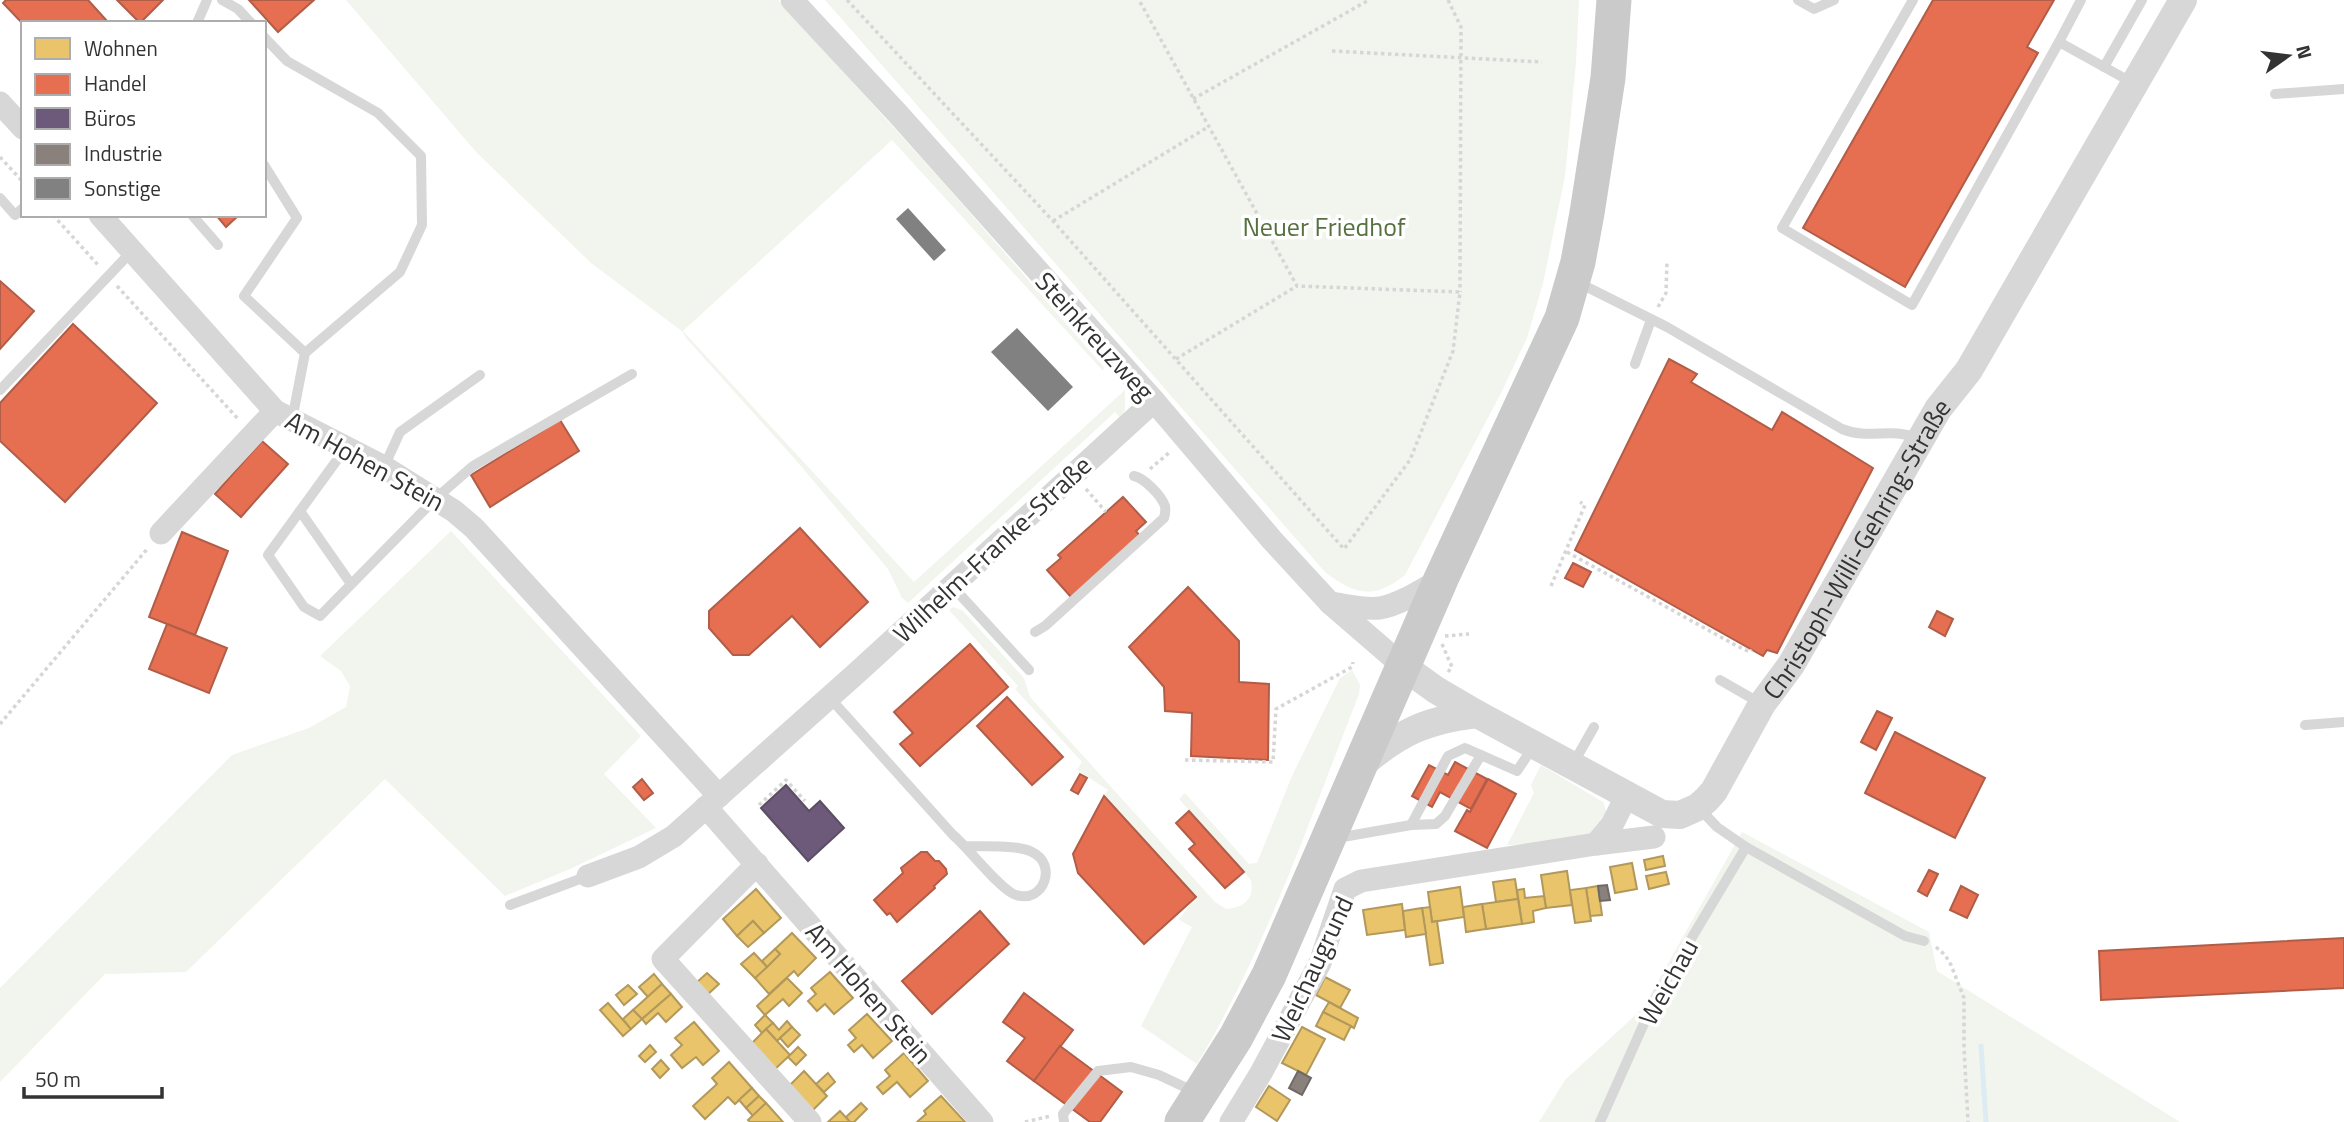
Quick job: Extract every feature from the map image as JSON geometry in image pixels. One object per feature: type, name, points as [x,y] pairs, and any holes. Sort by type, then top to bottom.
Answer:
[{"type":"main road","points":[[1191,1108],[1236,1037],[1269,975],[1441,579],[1562,318],[1585,225],[1608,78],[1614,0]]},
{"type":"street","name":"Steinkreuzweg","points":[[792,0],[898,114],[1154,401],[1272,540],[1330,603],[1404,667]]},
{"type":"street","name":"Christoph-Willi-Gehring-Straße","points":[[1698,807],[1714,791],[1762,704],[1791,665],[1945,399],[1969,370],[2183,0]]},
{"type":"street","points":[[0,103],[21,126]]},
{"type":"street","name":"Am Hohen Stein","points":[[102,217],[283,416],[384,467],[454,511],[474,528],[712,802],[757,864],[982,1122]]},
{"type":"street","name":"Wilhelm-Franke-Straße","points":[[588,876],[622,865],[674,836],[1154,401]]},
{"type":"street","points":[[161,533],[253,435],[283,416]]},
{"type":"street","points":[[1330,603],[1379,608],[1400,601],[1441,579]]},
{"type":"street","points":[[1404,667],[1477,714],[1662,814],[1680,815],[1698,807]]},
{"type":"street","points":[[1360,766],[1388,744],[1415,728],[1440,719],[1477,714]]},
{"type":"street","points":[[1596,844],[1612,825],[1627,795]]},
{"type":"street","name":"Weichaugrund","points":[[1231,1122],[1262,1073],[1320,963],[1345,889],[1361,881],[1654,837]]},
{"type":"street","points":[[757,864],[663,959],[810,1122]]},
{"type":"lane","points":[[198,21],[208,0]]},
{"type":"lane","points":[[222,0],[238,9],[249,21]]},
{"type":"lane","points":[[1798,0],[1814,9],[1834,0]]},
{"type":"lane","points":[[1913,0],[1782,228],[1912,305],[2081,0]]},
{"type":"lane","points":[[2104,67],[2142,0]]},
{"type":"lane","points":[[266,39],[287,61],[378,113],[421,156],[422,225],[400,272],[305,353],[283,416]]},
{"type":"lane","points":[[2059,41],[2133,83]]},
{"type":"lane","points":[[2275,94],[2344,89]]},
{"type":"lane","points":[[266,168],[297,218],[244,296],[305,353]]},
{"type":"lane","points":[[0,198],[15,215],[21,210]]},
{"type":"lane","points":[[194,217],[218,245]]},
{"type":"lane","points":[[0,390],[132,251]]},
{"type":"lane","points":[[1573,280],[1651,320],[1842,429],[1863,435],[1893,432],[1921,440]]},
{"type":"lane","points":[[1635,364],[1651,320]]},
{"type":"lane","points":[[345,449],[268,555],[304,607],[320,616],[435,499],[473,466],[632,374]]},
{"type":"lane","points":[[384,467],[400,432],[480,375]]},
{"type":"lane","points":[[1035,632],[1161,524],[1165,506],[1138,477]]},
{"type":"lane","points":[[300,511],[351,584]]},
{"type":"lane","points":[[952,586],[1029,670]]},
{"type":"lane","points":[[1720,680],[1762,704]]},
{"type":"lane","points":[[830,697],[953,835],[967,846],[1007,890],[1026,896],[1044,886],[1045,864],[1034,852],[967,846]]},
{"type":"lane","points":[[2305,725],[2344,722]]},
{"type":"lane","points":[[1573,765],[1594,727]]},
{"type":"lane","points":[[1411,825],[1448,756],[1465,748],[1517,771],[1534,746]]},
{"type":"lane","points":[[1328,840],[1411,825],[1436,824],[1446,816],[1481,755]]},
{"type":"lane","points":[[1698,807],[1717,827],[1746,847],[1893,930],[1924,941]]},
{"type":"lane","name":"Weichau","points":[[1601,1122],[1654,1001],[1746,847]]},
{"type":"lane","points":[[510,905],[588,876]]},
{"type":"lane","points":[[1064,1118],[1098,1071],[1131,1067],[1159,1075],[1191,1108]]},
{"type":"path","points":[[847,0],[1053,221],[1344,549],[1410,460],[1453,351],[1460,292],[1461,27],[1448,0]]},
{"type":"path","points":[[1139,0],[1297,286]]},
{"type":"path","points":[[1193,99],[1369,0]]},
{"type":"path","points":[[1332,51],[1542,62]]},
{"type":"path","points":[[1053,221],[1208,127]]},
{"type":"path","points":[[0,157],[21,180]]},
{"type":"path","points":[[55,217],[253,435]]},
{"type":"path","points":[[1666,293],[1667,262]]},
{"type":"path","points":[[1176,360],[1297,286],[1460,292]]},
{"type":"path","points":[[1138,477],[1186,438]]},
{"type":"path","points":[[1074,474],[1106,512]]},
{"type":"path","points":[[1551,586],[1585,505],[1580,502]]},
{"type":"path","points":[[0,724],[161,533]]},
{"type":"path","points":[[1567,552],[1737,646],[1750,652],[1752,650]]},
{"type":"path","points":[[1445,636],[1469,634]]},
{"type":"path","points":[[1185,760],[1273,762],[1276,709],[1352,667],[1353,662]]},
{"type":"path","points":[[759,805],[786,780],[805,802]]},
{"type":"path","points":[[1924,941],[1945,954],[1964,998],[1968,1122]]},
{"type":"path","points":[[1026,1122],[1064,1118]]},
{"type":"green space","points":[[346,0],[778,0],[943,182],[1104,367],[1103,371],[892,140],[683,331],[914,582],[1125,390],[1125,410],[1120,418],[1115,412],[908,603],[902,598],[888,569],[683,332],[591,263],[477,153]]},
{"type":"green space","name":"Neuer Friedhof","points":[[825,0],[1579,0],[1565,176],[1543,283],[1527,338],[1405,575],[1384,588],[1365,591],[1346,586],[1325,572]]},
{"type":"green space","points":[[451,531],[641,736],[604,774],[656,828],[505,896],[385,779],[186,972],[105,974],[0,1082],[0,988],[232,755],[309,728],[346,707],[350,686],[341,671],[320,656]]},
{"type":"green space","points":[[953,607],[962,610],[1024,678],[1030,697],[1215,902],[1226,909],[1238,907],[1247,901],[1252,887],[1251,880],[1179,799],[1185,793],[1249,864],[1257,863],[1292,776],[1340,678],[1352,670],[1360,685],[1359,694],[1304,836],[1245,975],[1197,1064],[1141,1026],[1192,927],[1179,920],[1195,897],[1104,796],[1108,790],[1077,770],[1082,762],[1015,689],[1018,686],[949,610]]},
{"type":"green space","points":[[1541,765],[1603,802],[1607,813],[1602,828],[1575,842],[1507,845],[1534,793],[1531,785]]},
{"type":"green space","points":[[1742,832],[1929,932],[1937,971],[2180,1122],[1539,1122],[1565,1080],[1643,1008]]},
{"type":"building: Wohnen","points":[[1663,856],[1665,866],[1646,870],[1644,860]]},
{"type":"building: Wohnen","points":[[1632,863],[1637,889],[1615,893],[1610,867]]},
{"type":"building: Wohnen","points":[[1567,871],[1572,905],[1546,908],[1541,875]]},
{"type":"building: Wohnen","points":[[1666,872],[1669,884],[1649,889],[1646,876]]},
{"type":"building: Wohnen","points":[[1515,879],[1518,899],[1496,902],[1493,882]]},
{"type":"building: Wohnen","points":[[1598,886],[1602,915],[1590,916],[1586,888]]},
{"type":"building: Wohnen","points":[[1460,887],[1464,917],[1432,922],[1428,892]]},
{"type":"building: Wohnen","points":[[1586,888],[1591,921],[1575,923],[1570,890]]},
{"type":"building: Wohnen","points":[[756,889],[781,918],[764,933],[753,921],[737,936],[723,919]]},
{"type":"building: Wohnen","points":[[1524,889],[1525,898],[1544,896],[1546,908],[1533,911],[1534,922],[1522,924],[1517,890]]},
{"type":"building: Wohnen","points":[[1518,899],[1522,924],[1486,929],[1482,904]]},
{"type":"building: Wohnen","points":[[1402,904],[1405,930],[1367,935],[1363,910]]},
{"type":"building: Wohnen","points":[[1482,904],[1486,929],[1466,932],[1463,907]]},
{"type":"building: Wohnen","points":[[1430,907],[1432,922],[1437,921],[1443,963],[1430,965],[1422,908]]},
{"type":"building: Wohnen","points":[[1422,908],[1426,934],[1406,937],[1403,911]]},
{"type":"building: Wohnen","points":[[753,921],[764,933],[748,947],[737,936]]},
{"type":"building: Wohnen","points":[[792,933],[816,958],[798,976],[794,971],[769,994],[755,978],[780,954],[775,949]]},
{"type":"building: Wohnen","points":[[775,949],[780,954],[767,967],[762,961]]},
{"type":"building: Wohnen","points":[[754,953],[767,967],[755,978],[741,964]]},
{"type":"building: Wohnen","points":[[830,972],[853,998],[834,1014],[825,1004],[817,1011],[808,1001],[816,994],[811,988]]},
{"type":"building: Wohnen","points":[[707,973],[719,984],[707,995],[696,983]]},
{"type":"building: Wohnen","points":[[654,974],[662,984],[648,997],[639,987]]},
{"type":"building: Wohnen","points":[[1325,977],[1350,990],[1340,1008],[1316,995]]},
{"type":"building: Wohnen","points":[[787,978],[802,993],[789,1006],[783,999],[765,1015],[757,1006]]},
{"type":"building: Wohnen","points":[[662,984],[671,994],[642,1019],[633,1010]]},
{"type":"building: Wohnen","points":[[628,985],[637,994],[624,1005],[616,995]]},
{"type":"building: Wohnen","points":[[671,994],[682,1007],[666,1022],[658,1013],[646,1024],[642,1019]]},
{"type":"building: Wohnen","points":[[1329,1002],[1358,1018],[1354,1028],[1323,1012]]},
{"type":"building: Wohnen","points":[[608,1003],[631,1029],[623,1036],[600,1010]]},
{"type":"building: Wohnen","points":[[633,1010],[642,1019],[631,1029],[623,1019]]},
{"type":"building: Wohnen","points":[[1323,1012],[1351,1026],[1344,1040],[1316,1026]]},
{"type":"building: Wohnen","points":[[867,1014],[892,1041],[873,1058],[862,1045],[854,1052],[848,1045],[856,1038],[849,1030]]},
{"type":"building: Wohnen","points":[[765,1015],[773,1023],[762,1033],[755,1025]]},
{"type":"building: Wohnen","points":[[787,1021],[792,1027],[777,1041],[766,1029],[773,1023],[779,1030]]},
{"type":"building: Wohnen","points":[[694,1022],[719,1051],[703,1065],[696,1057],[682,1068],[671,1055],[682,1045],[675,1038]]},
{"type":"building: Wohnen","points":[[792,1027],[800,1035],[788,1047],[780,1038]]},
{"type":"building: Wohnen","points":[[1302,1027],[1325,1039],[1306,1075],[1282,1063]]},
{"type":"building: Wohnen","points":[[766,1029],[790,1055],[773,1071],[749,1046]]},
{"type":"building: Wohnen","points":[[650,1045],[656,1052],[645,1062],[639,1056]]},
{"type":"building: Wohnen","points":[[798,1047],[806,1055],[796,1065],[788,1057]]},
{"type":"building: Wohnen","points":[[904,1053],[928,1081],[910,1097],[897,1082],[883,1094],[877,1087],[890,1076],[885,1070]]},
{"type":"building: Wohnen","points":[[661,1060],[669,1069],[660,1078],[652,1069]]},
{"type":"building: Wohnen","points":[[729,1062],[752,1088],[735,1104],[728,1097],[705,1119],[693,1106],[717,1084],[712,1078]]},
{"type":"building: Wohnen","points":[[804,1071],[827,1096],[810,1113],[787,1088]]},
{"type":"building: Wohnen","points":[[828,1073],[835,1082],[824,1092],[816,1084]]},
{"type":"building: Wohnen","points":[[1269,1086],[1290,1100],[1277,1121],[1256,1107]]},
{"type":"building: Wohnen","points":[[752,1088],[759,1096],[746,1108],[739,1100]]},
{"type":"building: Wohnen","points":[[759,1096],[766,1103],[753,1116],[746,1108]]},
{"type":"building: Wohnen","points":[[941,1096],[965,1122],[917,1122],[926,1114],[924,1111]]},
{"type":"building: Wohnen","points":[[766,1103],[783,1122],[748,1120]]},
{"type":"building: Wohnen","points":[[861,1103],[867,1109],[854,1122],[850,1122],[846,1117]]},
{"type":"building: Wohnen","points":[[840,1111],[850,1122],[828,1122]]},
{"type":"building: Handel","points":[[6,0],[88,0],[107,21],[21,22],[3,3]]},
{"type":"building: Handel","points":[[117,0],[163,0],[142,21],[138,21]]},
{"type":"building: Handel","points":[[249,0],[314,0],[278,32]]},
{"type":"building: Handel","points":[[1933,0],[2054,0],[2027,47],[2038,53],[1905,287],[1803,228]]},
{"type":"building: Handel","points":[[218,217],[237,217],[226,227]]},
{"type":"building: Handel","points":[[0,281],[34,311],[0,349]]},
{"type":"building: Handel","points":[[73,324],[157,403],[65,502],[0,441],[0,403]]},
{"type":"building: Handel","points":[[1669,359],[1697,374],[1691,382],[1772,430],[1782,412],[1873,468],[1777,653],[1767,650],[1763,656],[1575,550]]},
{"type":"building: Handel","points":[[560,420],[579,451],[490,507],[471,475]]},
{"type":"building: Handel","points":[[262,441],[288,464],[241,517],[215,494]]},
{"type":"building: Handel","points":[[1123,497],[1146,522],[1136,531],[1140,536],[1071,597],[1047,570],[1061,558],[1058,555]]},
{"type":"building: Handel","points":[[800,528],[868,602],[820,647],[792,616],[749,655],[733,655],[709,628],[709,611]]},
{"type":"building: Handel","points":[[182,532],[228,551],[195,635],[149,617]]},
{"type":"building: Handel","points":[[1573,563],[1591,572],[1583,587],[1565,578]]},
{"type":"building: Handel","points":[[1188,587],[1239,641],[1239,682],[1269,684],[1268,760],[1191,756],[1192,713],[1165,711],[1164,687],[1129,647]]},
{"type":"building: Handel","points":[[1937,611],[1953,619],[1945,636],[1929,627]]},
{"type":"building: Handel","points":[[167,624],[227,648],[209,693],[149,669]]},
{"type":"building: Handel","points":[[970,644],[1008,687],[920,766],[900,744],[913,733],[894,712]]},
{"type":"building: Handel","points":[[1007,697],[1063,757],[1032,785],[977,726]]},
{"type":"building: Handel","points":[[1877,711],[1892,718],[1876,750],[1861,742]]},
{"type":"building: Handel","points":[[1895,732],[1985,778],[1955,838],[1865,793]]},
{"type":"building: Handel","points":[[1455,762],[1487,779],[1471,809],[1440,792],[1432,807],[1412,796],[1429,765],[1448,775]]},
{"type":"building: Handel","points":[[1080,774],[1087,778],[1078,794],[1071,790]]},
{"type":"building: Handel","points":[[642,779],[653,793],[644,800],[633,787]]},
{"type":"building: Handel","points":[[1488,779],[1516,794],[1487,848],[1455,831],[1467,810],[1470,812]]},
{"type":"building: Handel","points":[[1104,796],[1196,897],[1144,944],[1078,873],[1073,854]]},
{"type":"building: Handel","points":[[1189,811],[1244,872],[1225,888],[1189,849],[1195,844],[1176,823]]},
{"type":"building: Handel","points":[[921,852],[927,852],[935,861],[939,861],[947,874],[897,922],[874,900],[903,873],[901,868]]},
{"type":"building: Handel","points":[[1929,870],[1938,874],[1927,896],[1918,891]]},
{"type":"building: Handel","points":[[1961,886],[1978,895],[1967,918],[1950,910]]},
{"type":"building: Handel","points":[[980,911],[1009,944],[932,1014],[902,981]]},
{"type":"building: Handel","points":[[2344,938],[2344,988],[2101,1000],[2099,951]]},
{"type":"building: Handel","points":[[1024,993],[1073,1030],[1034,1081],[1007,1061],[1025,1038],[1003,1022]]},
{"type":"building: Handel","points":[[1060,1046],[1122,1092],[1100,1122],[1090,1122],[1034,1081]]},
{"type":"building: Büros","points":[[786,785],[809,811],[820,801],[844,828],[808,861],[761,808]]},
{"type":"building: Industrie","points":[[1607,885],[1610,900],[1600,901],[1598,886]]},
{"type":"building: Industrie","points":[[1298,1071],[1311,1078],[1302,1095],[1289,1088]]},
{"type":"building: Sonstige","points":[[908,208],[946,250],[934,261],[896,219]]},
{"type":"building: Sonstige","points":[[1017,328],[1073,387],[1048,411],[991,352]]},
{"type":"waterway","points":[[1981,1046],[1986,1122]]}]
